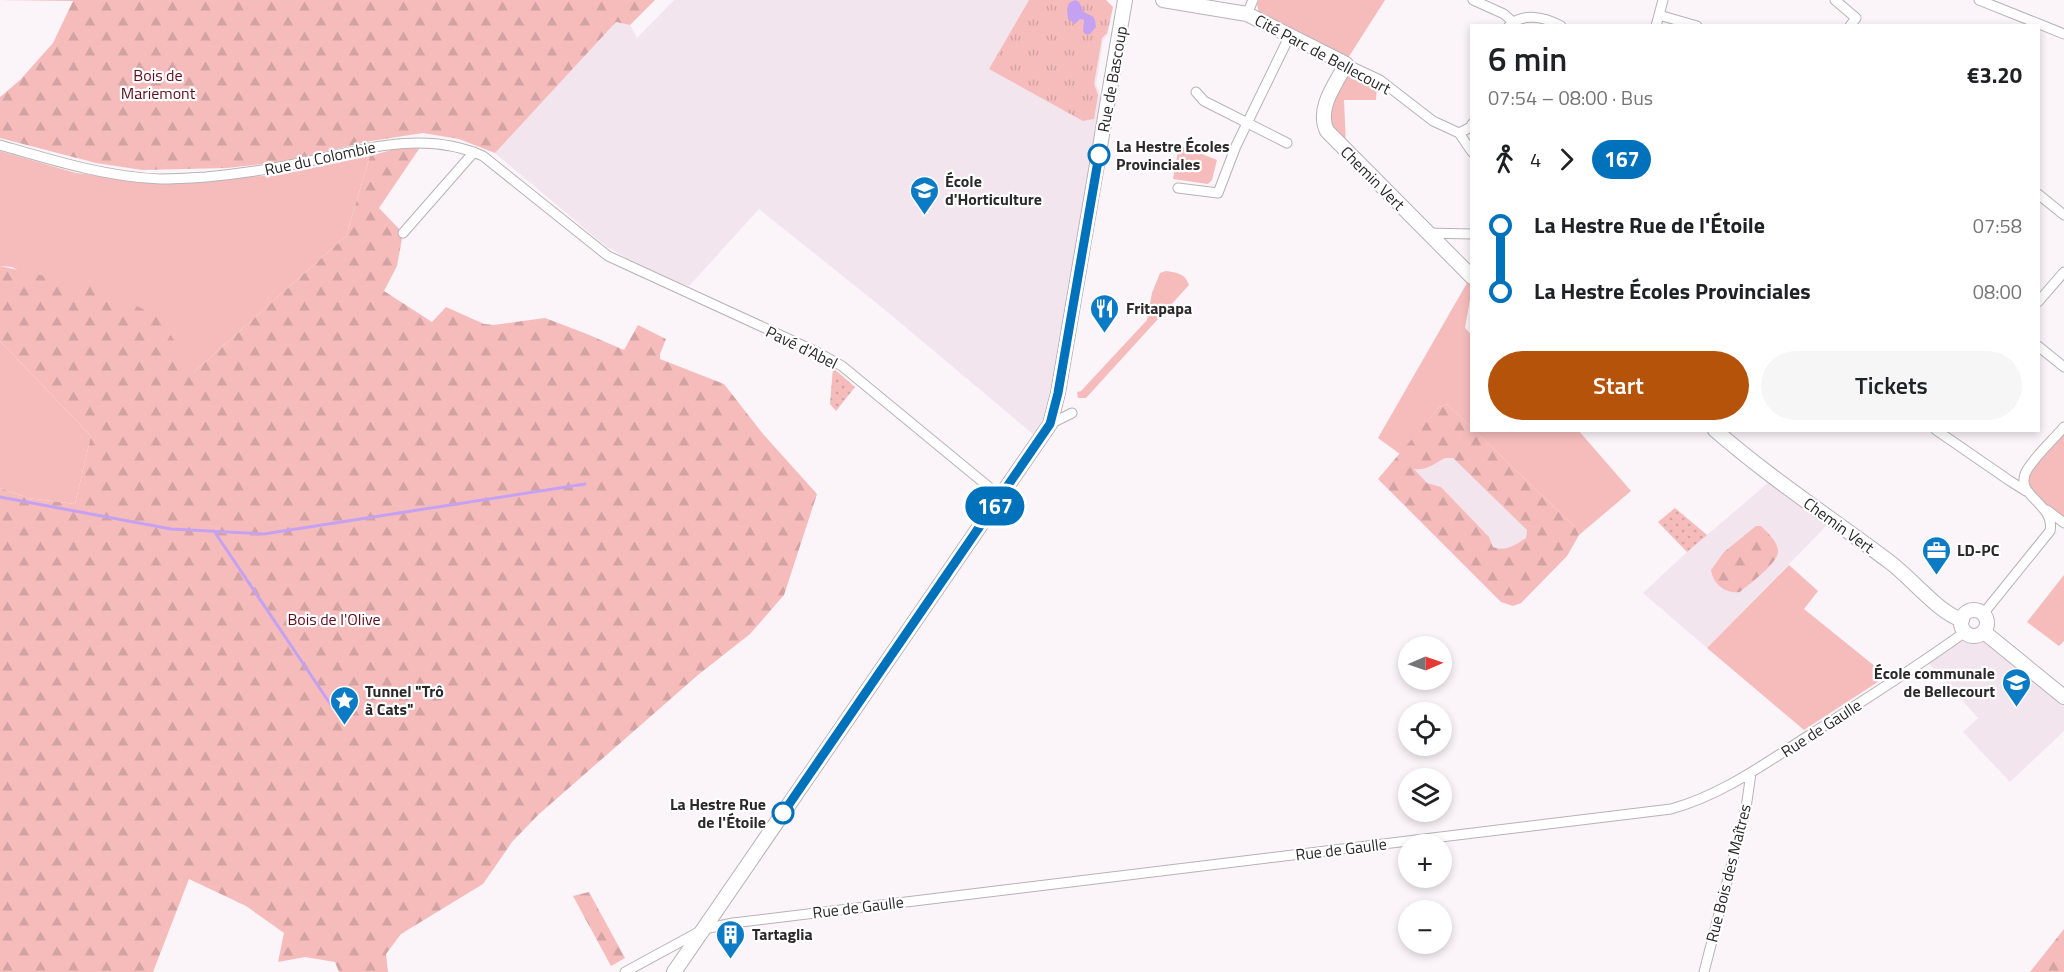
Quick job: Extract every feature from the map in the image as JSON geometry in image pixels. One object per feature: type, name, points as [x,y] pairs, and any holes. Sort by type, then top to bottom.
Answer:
[{"type":"main road","name":"Rue de Bascoup","points":[[674,972],[1050,424],[1060,382],[1125,0]]},
{"type":"main road","name":"Cité Parc de Bellecourt","points":[[1162,0],[1246,14],[1346,64]]},
{"type":"main road","name":"Chemin Vert","points":[[1346,64],[1324,107],[1325,127],[1330,135],[1470,275]]},
{"type":"main road","name":"Chemin Vert","points":[[1718,432],[1784,485],[1893,564],[1964,626]]},
{"type":"main road","points":[[1977,611],[1983,614],[1987,625],[1984,632],[1974,636],[1964,626],[1969,612],[1977,611]]},
{"type":"main road","points":[[1984,632],[2064,697]]},
{"type":"street","name":"Cité Parc de Bellecourt","points":[[1246,14],[1253,0]]},
{"type":"street","points":[[1473,0],[1504,14],[1511,24],[1532,17],[1556,24]]},
{"type":"street","points":[[1835,0],[1856,18],[1852,24]]},
{"type":"street","points":[[1980,0],[2039,24]]},
{"type":"street","points":[[1657,24],[1659,1]]},
{"type":"street","points":[[1659,15],[1690,24]]},
{"type":"street","points":[[2040,24],[2064,34]]},
{"type":"street","points":[[1178,188],[1218,193],[1236,146],[1290,35]]},
{"type":"street","name":"Cité Parc de Bellecourt","points":[[1346,64],[1380,80],[1433,121],[1459,133]]},
{"type":"street","points":[[1196,92],[1204,101],[1287,143]]},
{"type":"street","points":[[1470,127],[1459,133],[1470,149]]},
{"type":"street","name":"Rue du Colombie","points":[[0,145],[72,165],[160,179],[246,173],[381,145],[424,142],[449,145],[483,156],[608,256]]},
{"type":"street","points":[[403,233],[474,152]]},
{"type":"street","points":[[2040,196],[2064,215]]},
{"type":"street","points":[[1426,233],[1470,234]]},
{"type":"street","name":"Pavé d'Abel","points":[[608,256],[836,362],[1001,497]]},
{"type":"street","points":[[2040,300],[2064,272]]},
{"type":"street","points":[[2040,348],[2064,367]]},
{"type":"street","points":[[1050,424],[1072,413]]},
{"type":"street","points":[[2026,490],[2024,482],[2027,470],[2064,427]]},
{"type":"street","points":[[1939,432],[2010,482],[2026,490],[2064,524]]},
{"type":"street","points":[[1983,614],[2048,537],[2051,523],[2045,509]]},
{"type":"street","name":"Rue de Gaulle","points":[[625,972],[704,929],[804,913],[1671,809],[1696,802],[1751,773],[1906,674],[1964,626]]},
{"type":"street","name":"Rue Bois des Maîtres","points":[[1704,972],[1746,808],[1751,773]]},
{"type":"shaded area","name":"École d'Horticulture","points":[[674,0],[1106,0],[1113,7],[1108,34],[1103,41],[1096,85],[1101,96],[1053,380],[1043,418],[1034,435],[884,309],[759,209],[689,286],[668,279],[629,260],[603,244],[495,153],[616,22],[630,25],[637,38]]},
{"type":"shaded area","points":[[1075,0],[1079,2],[1084,12],[1093,16],[1095,20],[1096,27],[1090,34],[1085,34],[1083,31],[1084,20],[1080,19],[1075,24],[1068,19],[1069,3]]},
{"type":"shaded area","points":[[1445,458],[1453,458],[1513,514],[1527,530],[1526,538],[1513,547],[1501,550],[1493,547],[1489,537],[1441,487],[1427,483],[1413,468],[1428,468]]},
{"type":"shaded area","points":[[1771,476],[1832,520],[1707,648],[1643,593],[1768,483]]},
{"type":"shaded area","name":"École communale de Bellecourt","points":[[1965,632],[1980,635],[2064,697],[2064,731],[2010,782],[1963,732],[1978,718],[1926,660]]},
{"type":"green space","name":"Bois de Mariemont","points":[[0,0],[655,0],[630,25],[616,22],[495,153],[459,139],[423,133],[371,141],[280,162],[227,168],[142,170],[96,163],[0,138],[0,97],[20,80],[53,43],[73,1]]},
{"type":"green space","points":[[1029,0],[1106,0],[1113,7],[1107,33],[1102,38],[1094,84],[1098,95],[1094,119],[1083,121],[989,69]]},
{"type":"green space","points":[[1259,0],[1385,0],[1348,58],[1259,13],[1257,4]]},
{"type":"green space","points":[[1349,72],[1377,87],[1376,100],[1344,100],[1346,145],[1331,129],[1329,106]]},
{"type":"green space","points":[[1179,145],[1217,160],[1212,180],[1208,184],[1173,179]]},
{"type":"green space","name":"Bois de l'Olive","points":[[421,146],[379,208],[403,233],[397,266],[384,291],[432,322],[446,307],[484,324],[494,325],[545,318],[624,350],[638,325],[666,339],[660,359],[724,384],[763,434],[817,494],[784,595],[750,634],[698,675],[538,815],[512,842],[483,884],[401,934],[386,954],[388,972],[339,972],[335,962],[305,957],[278,962],[284,933],[246,906],[189,879],[153,972],[0,972],[0,488],[28,498],[75,504],[91,436],[0,341],[0,266],[104,289],[160,318],[194,372],[346,236],[370,156],[395,149]]},
{"type":"green space","points":[[0,151],[76,173],[143,180],[195,180],[279,175],[370,156],[346,236],[194,372],[12,267],[0,266]]},
{"type":"green space","points":[[1166,271],[1183,276],[1189,285],[1086,398],[1078,398],[1077,392],[1081,391],[1147,320],[1152,293],[1160,273]]},
{"type":"green space","points":[[1470,278],[1470,300],[1465,328],[1470,333],[1470,426],[1447,404],[1439,407],[1400,454],[1378,438]]},
{"type":"green space","points":[[0,341],[91,436],[75,504],[28,498],[0,488]]},
{"type":"green space","points":[[833,368],[855,387],[836,411],[830,404]]},
{"type":"green space","points":[[1447,404],[1470,426],[1470,432],[1476,432],[1575,527],[1579,535],[1567,556],[1521,603],[1513,606],[1501,602],[1378,479],[1439,407]],"holes":[[[1445,458],[1453,458],[1527,530],[1526,538],[1514,545],[1506,548],[1493,547],[1489,537],[1441,487],[1427,483],[1414,469],[1426,468]]]},
{"type":"green space","points":[[1476,432],[1580,432],[1631,491],[1579,535],[1575,527]]},
{"type":"green space","points":[[2064,433],[2064,519],[2029,495],[2028,474]]},
{"type":"green space","points":[[1675,508],[1707,535],[1687,552],[1658,522]]},
{"type":"green space","points":[[1756,526],[1761,526],[1774,540],[1778,550],[1777,555],[1757,578],[1740,592],[1725,590],[1714,580],[1711,570],[1724,552]]},
{"type":"green space","points":[[1789,565],[1818,591],[1804,609],[1887,676],[1804,730],[1707,648]]},
{"type":"green space","points":[[2064,575],[2064,641],[2059,646],[2027,622]]},
{"type":"green space","points":[[589,892],[625,958],[611,966],[573,896]]},
{"type":"green space","points":[[2064,929],[2064,972],[2030,972]]},
{"type":"waterway","points":[[0,497],[171,529],[264,534],[585,484]]},
{"type":"waterway","points":[[214,531],[337,714]]},
{"type":"bus line","name":"167","points":[[783,813],[1050,424],[1058,393],[1099,155]]},
{"type":"place","name":"La Hestre Écoles Provinciales","points":[[1099,155]]},
{"type":"place","name":"École d'Horticulture","points":[[924,216]]},
{"type":"place","name":"Fritapapa","points":[[1105,334]]},
{"type":"place","name":"LD-PC","points":[[1936,576]]},
{"type":"place","name":"École communale de Bellecourt","points":[[2016,708]]},
{"type":"place","name":"Tunnel \"Trô à Cats\"","points":[[344,726]]},
{"type":"place","name":"La Hestre Rue de l'Étoile","points":[[783,813]]},
{"type":"place","name":"Tartaglia","points":[[731,960]]}]
